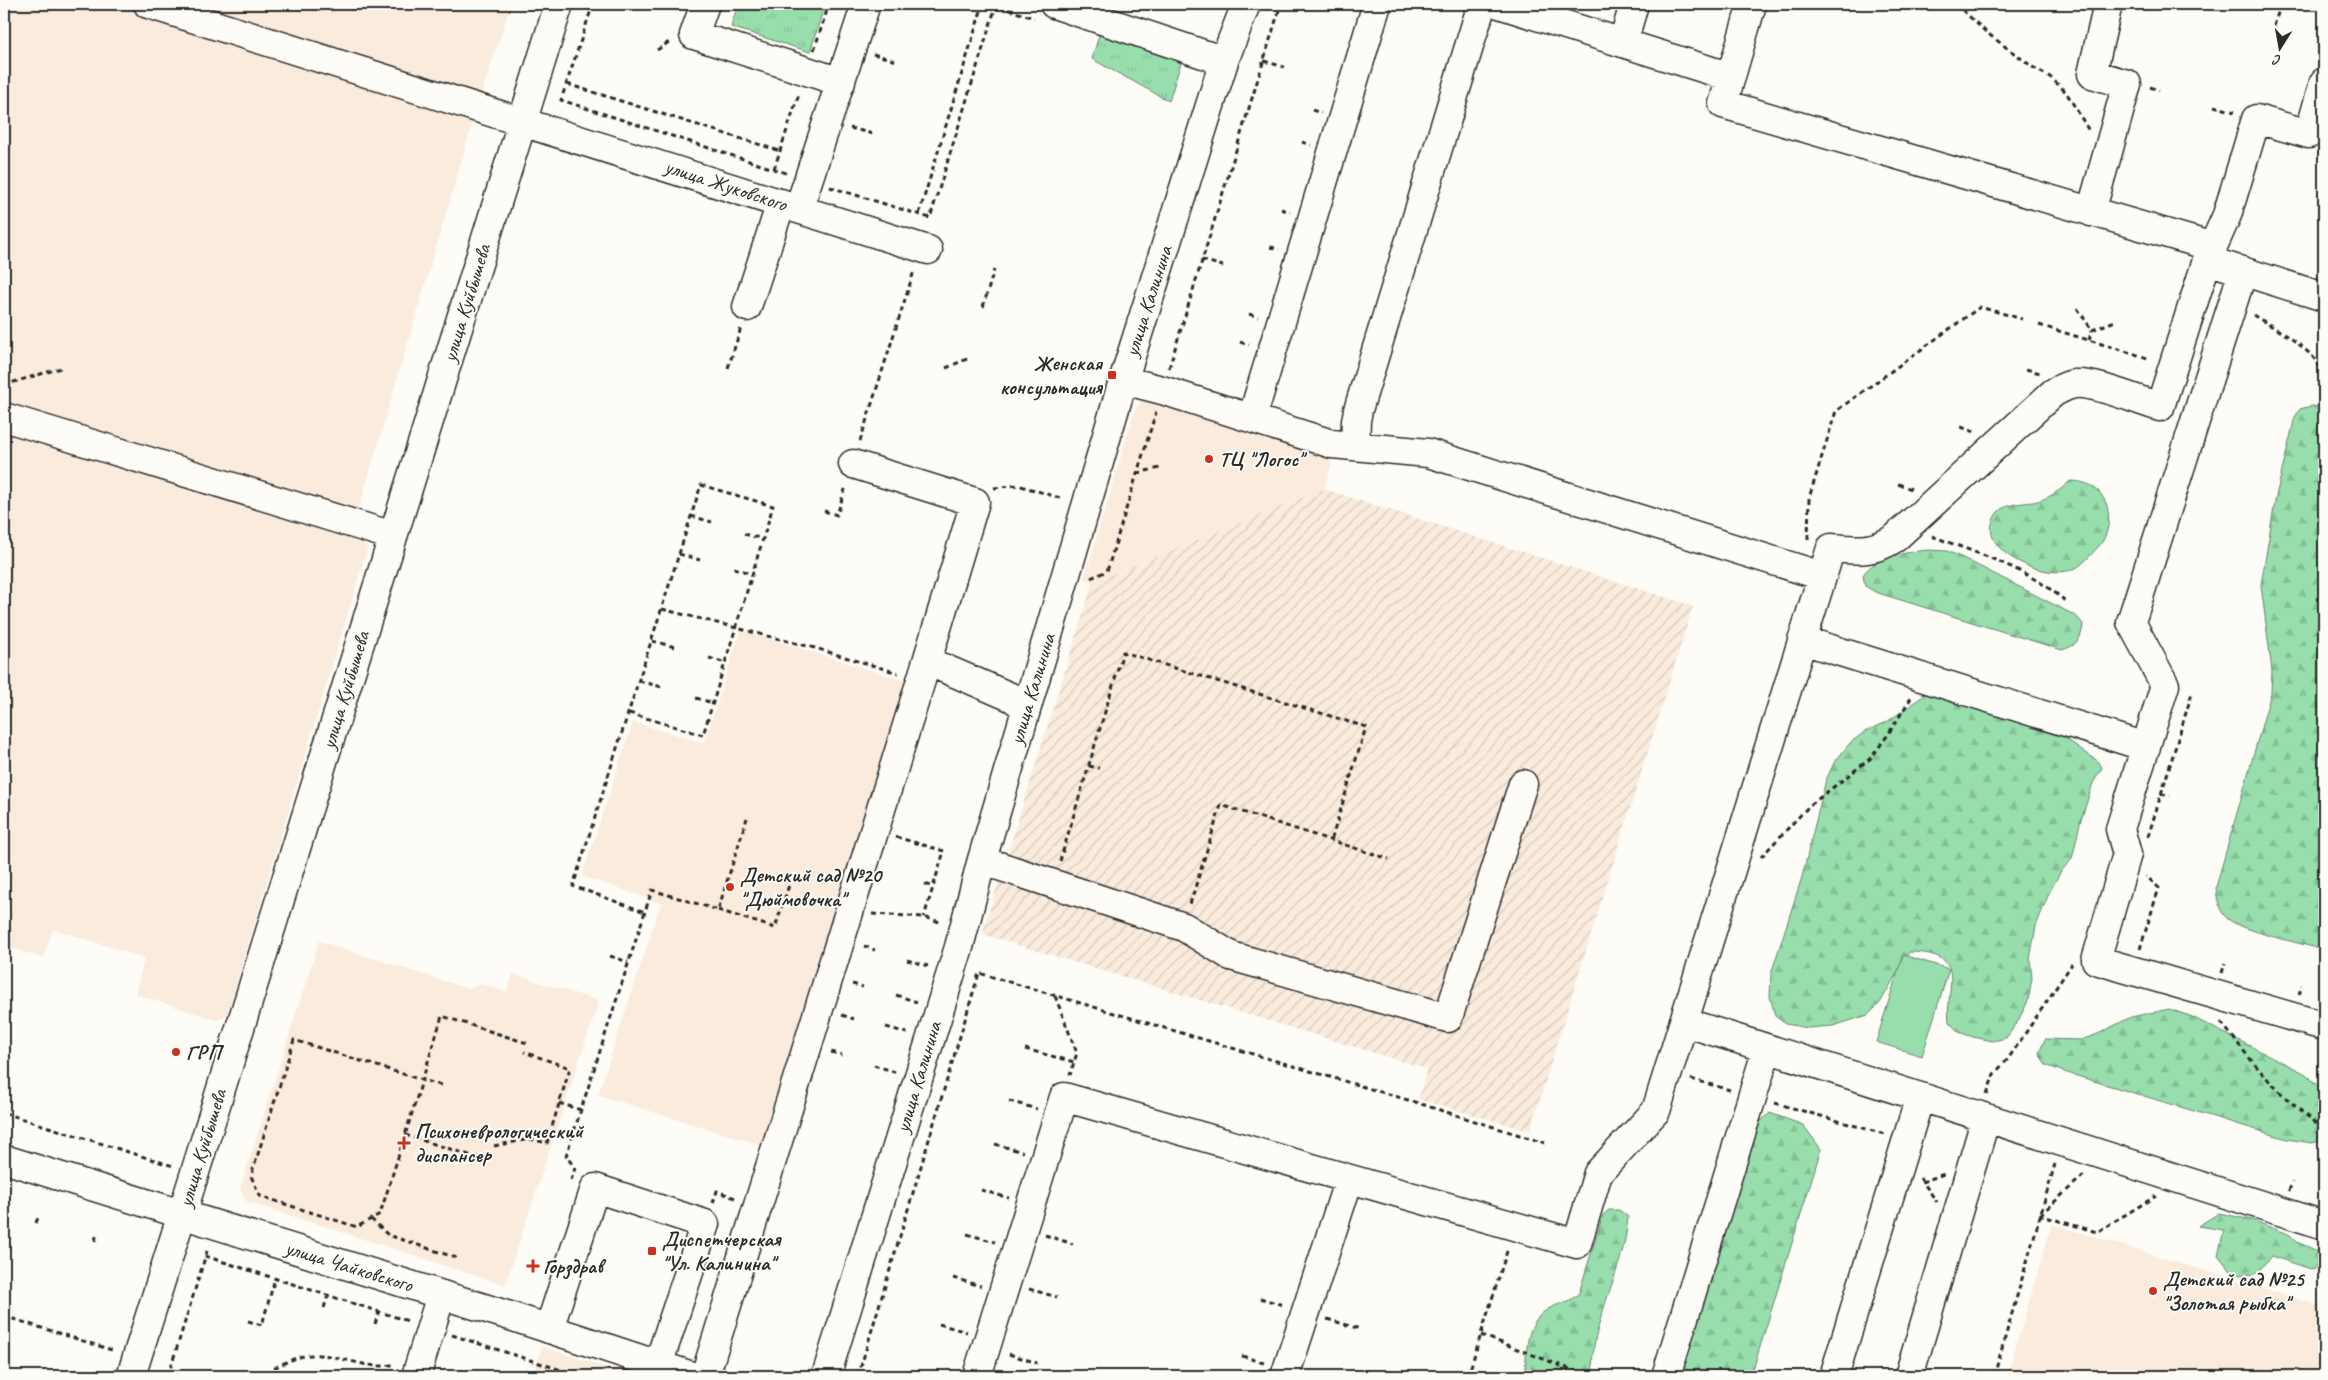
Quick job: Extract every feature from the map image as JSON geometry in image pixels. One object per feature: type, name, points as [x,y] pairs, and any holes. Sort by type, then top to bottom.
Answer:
[{"type":"street","name":"улица Жуковского","points":[[148,4],[925,249]]},
{"type":"street","name":"улица Куйбышева","points":[[131,1376],[559,4]]},
{"type":"street","points":[[705,4],[694,35],[840,82]]},
{"type":"street","points":[[748,307],[790,206],[823,182],[840,82],[866,4]]},
{"type":"street","points":[[1054,4],[1088,9],[1224,62]]},
{"type":"street","name":"улица Калинина","points":[[826,1376],[959,947],[981,863],[1123,380],[1224,62],[1246,4]]},
{"type":"street","points":[[1252,418],[1377,4]]},
{"type":"street","points":[[1356,446],[1358,410],[1482,4]]},
{"type":"street","points":[[1499,4],[1731,77]]},
{"type":"street","points":[[1623,43],[1634,4]]},
{"type":"street","points":[[1752,4],[1723,104],[2091,212],[2210,254],[2243,272],[2324,297]]},
{"type":"street","points":[[2091,212],[2127,84],[2092,74],[2108,4]]},
{"type":"street","points":[[977,1376],[1064,1097],[1577,1244],[1598,1173],[1656,1111],[1802,640],[1815,574],[1831,548],[1870,550],[1882,546],[1908,526],[2052,393],[2064,387],[2076,384],[2089,385],[2160,407],[2210,254],[2227,215],[2256,119],[2309,134],[2324,82]]},
{"type":"street","points":[[2243,272],[2131,622],[2165,685],[2120,829],[2127,854],[2096,960],[2324,1026]]},
{"type":"street","points":[[1123,380],[1162,390],[1332,444],[1428,453],[1815,574]]},
{"type":"street","points":[[4,417],[393,536]]},
{"type":"street","points":[[705,1376],[976,502],[856,457]]},
{"type":"street","points":[[1802,640],[2146,747]]},
{"type":"street","points":[[924,670],[1013,698],[1026,708]]},
{"type":"street","points":[[981,863],[999,866],[1184,927],[1232,956],[1448,1018],[1524,784]]},
{"type":"street","points":[[1684,1022],[2324,1225]]},
{"type":"street","points":[[1666,1376],[1768,1049]]},
{"type":"street","points":[[1834,1376],[1920,1097]]},
{"type":"street","points":[[1909,1376],[1973,1163],[1983,1117]]},
{"type":"street","name":"улица Чайковского","points":[[4,1159],[442,1295],[692,1376]]},
{"type":"street","points":[[1286,1376],[1349,1179]]},
{"type":"street","points":[[549,1329],[596,1188],[705,1224],[658,1365]]},
{"type":"street","points":[[424,1352],[442,1295]]},
{"type":"path","points":[[593,4],[561,100],[823,182],[930,218],[996,6],[990,4]]},
{"type":"path","points":[[918,214],[983,4]]},
{"type":"path","points":[[1089,578],[1107,571],[1281,4]]},
{"type":"path","points":[[1956,4],[1987,33],[2034,68],[2050,77],[2066,92],[2106,160]]},
{"type":"path","points":[[2274,26],[2280,6]]},
{"type":"path","points":[[868,62],[874,45]]},
{"type":"path","points":[[871,53],[897,61]]},
{"type":"path","points":[[1264,60],[1284,67]]},
{"type":"path","points":[[567,84],[780,152]]},
{"type":"path","points":[[2214,106],[2233,112]]},
{"type":"path","points":[[846,136],[851,118]]},
{"type":"path","points":[[848,127],[873,134]]},
{"type":"path","points":[[856,457],[925,249]]},
{"type":"path","points":[[1202,260],[1223,266]]},
{"type":"path","points":[[983,307],[994,270]]},
{"type":"path","points":[[2233,302],[2292,340],[2312,356],[2323,372],[2324,387]]},
{"type":"path","points":[[728,368],[748,307]]},
{"type":"path","points":[[1815,574],[1809,498],[1836,411],[1980,307],[2022,319]]},
{"type":"path","points":[[2077,308],[2092,330]]},
{"type":"path","points":[[2092,330],[2115,321]]},
{"type":"path","points":[[2040,325],[2173,366]]},
{"type":"path","points":[[2089,340],[2092,330]]},
{"type":"path","points":[[946,368],[969,358]]},
{"type":"path","points":[[4,385],[62,368]]},
{"type":"path","points":[[2324,393],[2320,415],[2321,432],[2324,440]]},
{"type":"path","points":[[1137,473],[1160,468]]},
{"type":"path","points":[[629,713],[703,735],[773,506],[701,485],[573,886],[645,912]]},
{"type":"path","points":[[989,489],[1018,485],[1064,499]]},
{"type":"path","points":[[824,511],[837,515]]},
{"type":"path","points":[[691,516],[712,522]]},
{"type":"path","points":[[1908,526],[2029,574],[2049,587],[2065,601]]},
{"type":"path","points":[[744,534],[764,539]]},
{"type":"path","points":[[679,554],[700,560]]},
{"type":"path","points":[[734,568],[753,574]]},
{"type":"path","points":[[662,609],[924,670]]},
{"type":"path","points":[[652,641],[675,648]]},
{"type":"path","points":[[1054,884],[1123,652],[1366,727],[1331,841]]},
{"type":"path","points":[[709,658],[726,663]]},
{"type":"path","points":[[1756,863],[1809,806],[1871,758],[1924,678]]},
{"type":"path","points":[[639,680],[662,687]]},
{"type":"path","points":[[2147,840],[2192,693]]},
{"type":"path","points":[[696,698],[713,703]]},
{"type":"path","points":[[1089,766],[1100,768]]},
{"type":"path","points":[[2161,794],[2170,796]]},
{"type":"path","points":[[1184,927],[1221,805],[1389,859]]},
{"type":"path","points":[[718,910],[747,818]]},
{"type":"path","points":[[874,831],[944,851],[924,917]]},
{"type":"path","points":[[2134,971],[2158,888],[2145,875]]},
{"type":"path","points":[[569,1185],[575,1168],[566,1156],[652,890],[775,928],[790,882]]},
{"type":"path","points":[[925,884],[933,887]]},
{"type":"path","points":[[849,912],[924,917],[947,924]]},
{"type":"path","points":[[610,956],[628,962]]},
{"type":"path","points":[[1983,1117],[1994,1074],[2008,1059],[2074,961],[2096,960]]},
{"type":"path","points":[[972,971],[979,973]]},
{"type":"path","points":[[1055,996],[1076,1053],[1064,1097]]},
{"type":"path","points":[[441,1085],[422,1080],[294,1040],[251,1176],[260,1196],[357,1227],[371,1220],[380,1214],[405,1135],[422,1080],[442,1016],[527,1043]]},
{"type":"path","points":[[2220,1019],[2264,1078],[2308,1117],[2324,1128]]},
{"type":"path","points":[[1025,1049],[1074,1062]]},
{"type":"path","points":[[494,1146],[530,1139],[547,1143],[570,1068],[524,1052]]},
{"type":"path","points":[[1668,1072],[1753,1097],[1904,1147],[1923,1182],[1954,1226]]},
{"type":"path","points":[[559,1103],[581,1110]]},
{"type":"path","points":[[4,1112],[195,1173]]},
{"type":"path","points":[[405,1135],[489,1161]]},
{"type":"path","points":[[1994,1376],[2039,1215],[2063,1142]]},
{"type":"path","points":[[2039,1215],[2106,1156]]},
{"type":"path","points":[[1890,1194],[1973,1163]]},
{"type":"path","points":[[2039,1215],[2097,1232],[2181,1180]]},
{"type":"path","points":[[705,1224],[717,1191],[742,1200]]},
{"type":"path","points":[[36,1223],[39,1215]]},
{"type":"path","points":[[371,1220],[388,1235],[457,1258]]},
{"type":"path","points":[[168,1376],[215,1224]]},
{"type":"path","points":[[1468,1376],[1515,1226]]},
{"type":"path","points":[[95,1241],[97,1233]]},
{"type":"path","points":[[205,1256],[379,1312],[424,1352]]},
{"type":"path","points":[[248,1321],[262,1325],[275,1278]]},
{"type":"path","points":[[324,1308],[328,1295]]},
{"type":"path","points":[[375,1324],[379,1312]]},
{"type":"path","points":[[4,1316],[116,1352]]},
{"type":"path","points":[[1481,1335],[1588,1376]]},
{"type":"path","points":[[986,1347],[1038,1363]]},
{"type":"path","points":[[258,1376],[309,1355],[332,1356],[386,1367],[424,1352],[580,1376]]},
{"type":"path","points":[[4,1368],[8,1376]]},
{"type":"shaded area","points":[[4,4],[511,4],[477,108],[350,539],[368,546],[227,1015],[217,1020],[135,994],[145,958],[53,929],[43,958],[4,946]]},
{"type":"shaded area","points":[[1151,398],[1335,452],[1324,489],[1093,582],[1084,579],[1135,410],[1141,401]]},
{"type":"shaded area","points":[[1324,489],[1693,606],[1530,1131],[1418,1099],[1427,1069],[982,934],[1093,582]]},
{"type":"shaded area","name":"Детский сад №20 \"Дюймовочка\"","points":[[741,630],[909,682],[767,1147],[598,1095],[661,903],[582,876],[633,722],[704,743]]},
{"type":"shaded area","name":"Психоневрологический диспансер","points":[[319,941],[469,989],[481,984],[507,992],[513,974],[599,1001],[505,1285],[246,1201],[240,1189]]},
{"type":"shaded area","name":"Детский сад №25 \"Золотая рыбка\"","points":[[2052,1224],[2324,1307],[2324,1376],[2007,1376]]},
{"type":"shaded area","points":[[543,1347],[633,1376],[533,1376]]},
{"type":"green space","points":[[738,4],[825,4],[810,52],[731,27]]},
{"type":"green space","points":[[1101,28],[1184,53],[1169,101],[1092,59]]},
{"type":"green space","points":[[2311,406],[2324,407],[2324,950],[2260,933],[2236,924],[2222,912],[2216,887],[2271,693],[2272,671],[2261,585],[2276,496],[2295,417],[2300,409]]},
{"type":"green space","points":[[2070,481],[2081,482],[2096,489],[2103,497],[2108,508],[2109,519],[2105,536],[2099,546],[2086,560],[2071,570],[2058,572],[2028,566],[2001,549],[1993,538],[1992,525],[1998,512],[2006,506],[2047,498],[2059,491]]},
{"type":"green space","points":[[1928,550],[1947,551],[1965,559],[2076,616],[2083,624],[2080,638],[2075,644],[2062,650],[1875,592],[1865,586],[1863,575],[1875,564],[1892,556]]},
{"type":"green space","points":[[1930,691],[2058,733],[2099,762],[2102,768],[2093,783],[2080,823],[2072,859],[2061,871],[2049,893],[2036,926],[2030,959],[2032,978],[2028,1001],[2017,1023],[2006,1038],[1993,1041],[1959,1032],[1949,1022],[1951,983],[1947,964],[1940,958],[1928,954],[1909,952],[1880,1003],[1868,1015],[1833,1026],[1808,1028],[1786,1024],[1775,1016],[1770,996],[1771,974],[1802,877],[1826,780],[1834,763],[1850,743],[1866,731],[1887,722]]},
{"type":"green space","points":[[1903,955],[1949,969],[1922,1056],[1876,1042]]},
{"type":"green space","points":[[2169,1009],[2190,1016],[2306,1074],[2324,1092],[2324,1140],[2312,1143],[2287,1139],[2064,1072],[2046,1065],[2039,1053],[2045,1039],[2081,1040],[2098,1034],[2131,1017]]},
{"type":"green space","points":[[1770,1113],[1803,1125],[1821,1149],[1751,1376],[1691,1376],[1678,1358],[1753,1128]]},
{"type":"green space","points":[[1609,1210],[1619,1210],[1628,1217],[1620,1258],[1594,1346],[1592,1362],[1594,1376],[1525,1376],[1527,1346],[1536,1320],[1552,1307],[1570,1300],[1579,1293],[1603,1215]]},
{"type":"green space","points":[[2219,1213],[2252,1220],[2290,1235],[2297,1242],[2322,1253],[2314,1270],[2271,1256],[2256,1274],[2234,1275],[2218,1255],[2224,1230],[2198,1226]]},
{"type":"place","name":"Женская консультация","points":[[1112,375]]},
{"type":"place","name":"ТЦ \"Логос\"","points":[[1209,459]]},
{"type":"place","name":"Детский сад №20 \"Дюймовочка\"","points":[[730,887]]},
{"type":"place","name":"ГРП","points":[[176,1052]]},
{"type":"place","name":"Психоневрологический диспансер","points":[[404,1143]]},
{"type":"place","name":"Диспетчерская \"Ул. Калинина\"","points":[[652,1251]]},
{"type":"place","name":"Горздрав","points":[[533,1266]]},
{"type":"place","name":"Детский сад №25 \"Золотая рыбка\"","points":[[2153,1291]]}]
